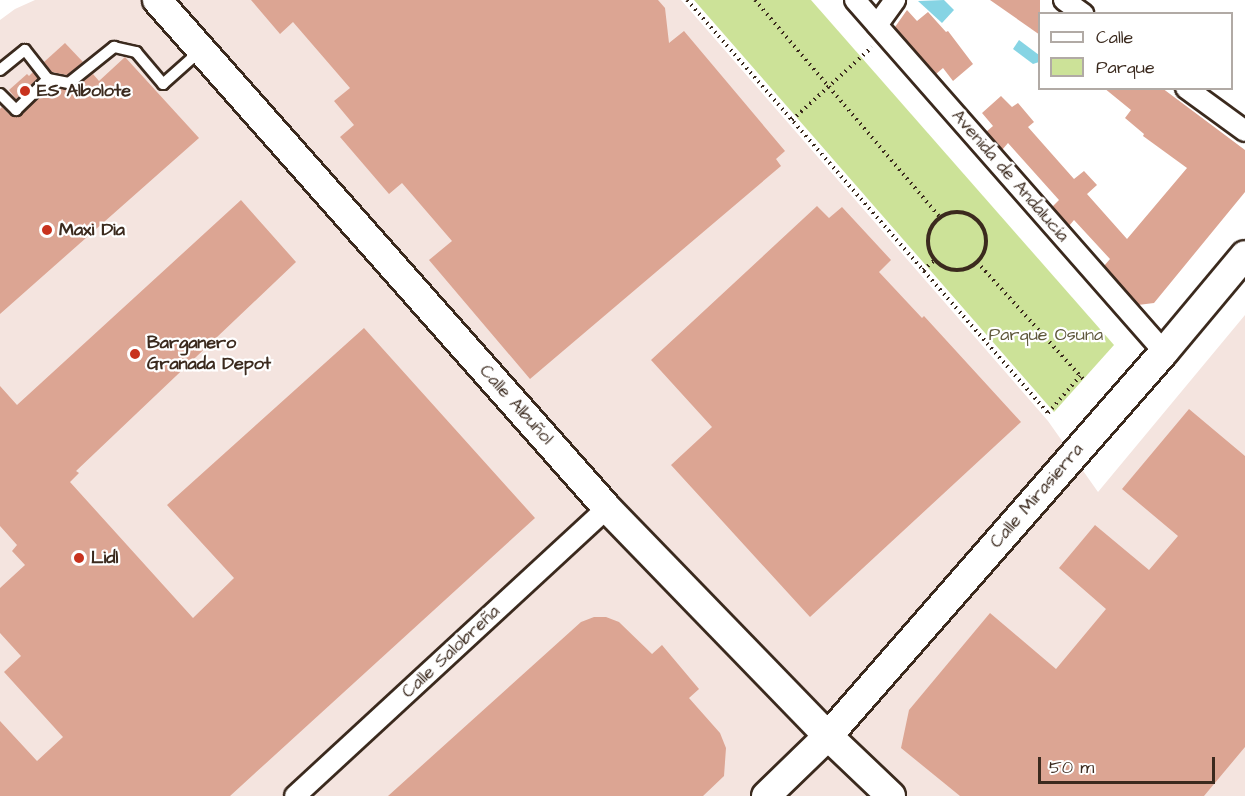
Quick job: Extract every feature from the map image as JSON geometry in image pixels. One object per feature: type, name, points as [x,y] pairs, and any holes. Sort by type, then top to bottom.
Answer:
[{"type":"street","name":"Calle Albuñol","points":[[157,0],[607,508],[828,736],[891,796]]},
{"type":"street","name":"Avenida de Andalucía","points":[[855,0],[1164,352]]},
{"type":"street","points":[[881,30],[895,0]]},
{"type":"street","points":[[1064,0],[1080,12]]},
{"type":"street","points":[[1189,90],[1245,131]]},
{"type":"street","name":"Calle Mirasierra","points":[[766,796],[828,736],[1164,352],[1245,255]]},
{"type":"street","name":"Calle Salobreña","points":[[295,796],[607,508]]},
{"type":"lane","points":[[0,70],[25,50],[48,79],[69,83],[114,46],[136,52],[163,84],[201,50]]},
{"type":"lane","points":[[0,94],[16,110],[48,79]]},
{"type":"path","points":[[687,0],[1048,413],[1082,378],[977,262]]},
{"type":"path","points":[[755,0],[940,217]]},
{"type":"path","points":[[792,120],[881,30]]},
{"type":"path","points":[[958,212],[975,219],[982,227],[986,245],[977,262],[970,267],[951,270],[934,260],[928,242],[929,233],[940,217],[958,212]]},
{"type":"path","points":[[923,270],[934,260]]},
{"type":"shaded area","points":[[35,0],[681,0],[1048,421],[1098,492],[1245,315],[1245,796],[0,796],[0,20],[15,9]]},
{"type":"green space","name":"Parque Osuna","points":[[694,0],[811,0],[1114,345],[1054,412]]},
{"type":"water","points":[[944,0],[954,10],[942,23],[918,1]]},
{"type":"water","points":[[1019,40],[1038,54],[1038,62],[1033,64],[1013,49]]},
{"type":"building","points":[[251,0],[658,0],[665,8],[669,43],[684,31],[785,151],[776,159],[781,166],[530,379],[429,260],[452,241],[402,183],[389,194],[340,137],[354,125],[334,101],[350,88],[293,22],[280,34]]},
{"type":"building","points":[[990,0],[1040,0],[1038,34]]},
{"type":"building","points":[[907,10],[917,21],[928,12],[946,32],[948,31],[973,64],[953,81],[943,68],[936,74],[895,27]]},
{"type":"building","points":[[65,43],[83,62],[67,75],[52,72],[44,62]]},
{"type":"building","name":"Maxi Dia","points":[[125,57],[199,138],[0,314],[0,109],[2,107],[11,116],[18,117],[50,87],[71,90],[93,74],[99,81]]},
{"type":"building","points":[[33,72],[38,78],[16,99],[9,90],[27,74],[29,76]]},
{"type":"building","points":[[1106,90],[1165,90],[1245,150],[1245,192],[1154,303],[1138,305],[1104,266],[1110,259],[1074,220],[1069,226],[1052,207],[1059,200],[1008,143],[1002,150],[986,132],[993,126],[982,113],[1001,96],[1012,107],[1018,103],[1034,122],[1028,127],[1074,179],[1084,171],[1097,185],[1087,194],[1127,239],[1187,168],[1143,136],[1144,134],[1125,118],[1131,110]]},
{"type":"building","points":[[241,200],[296,262],[76,471],[79,473],[70,482],[193,618],[234,578],[167,505],[364,328],[535,518],[230,796],[0,796],[0,721],[37,761],[63,737],[4,672],[21,656],[0,633],[0,588],[25,565],[12,551],[17,545],[0,526],[0,386],[17,405]]},
{"type":"building","points":[[817,206],[829,218],[842,207],[891,260],[879,272],[922,318],[924,316],[1021,422],[810,617],[671,465],[712,427],[651,360]]},
{"type":"building","points":[[1189,409],[1245,456],[1245,747],[1204,796],[960,796],[901,748],[909,710],[990,613],[1056,669],[1106,609],[1059,568],[1095,525],[1149,570],[1178,536],[1122,489]]},
{"type":"building","points":[[594,617],[606,617],[619,622],[652,654],[662,645],[699,689],[689,698],[720,733],[726,748],[724,776],[703,796],[388,796],[581,622]]},
{"type":"place","name":"ES Albolote","points":[[25,91]]},
{"type":"place","name":"Maxi Dia","points":[[47,230]]},
{"type":"place","name":"Barganero Granada Depot","points":[[135,354]]},
{"type":"place","name":"Lidl","points":[[79,558]]}]
